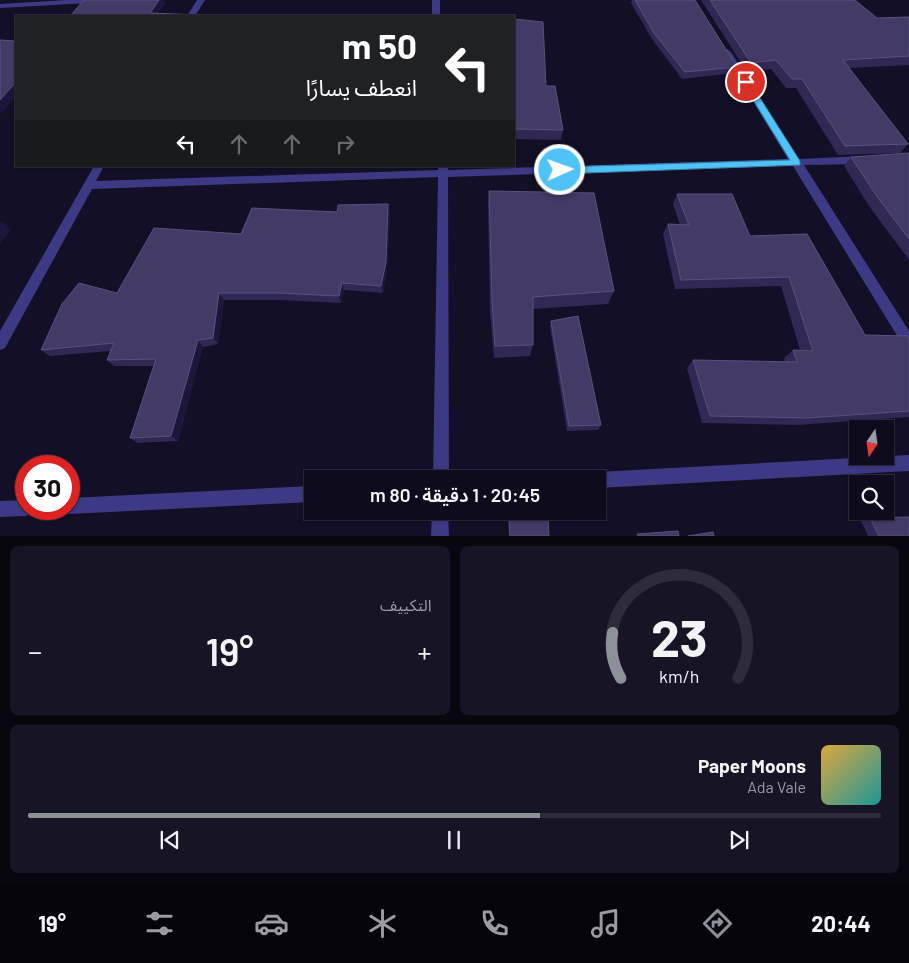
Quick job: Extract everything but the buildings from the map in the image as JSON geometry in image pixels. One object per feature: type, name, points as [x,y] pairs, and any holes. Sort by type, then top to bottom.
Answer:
[{"type":"street","points":[[0,6],[106,0]]},
{"type":"street","points":[[192,15],[201,0]]},
{"type":"street","points":[[436,0],[436,15]]},
{"type":"street","points":[[720,41],[909,343]]},
{"type":"street","points":[[87,185],[444,170],[796,163],[872,159]]},
{"type":"street","points":[[0,344],[97,167]]},
{"type":"street","points":[[440,470],[444,170]]},
{"type":"street","points":[[606,480],[909,463]]},
{"type":"street","points":[[80,505],[304,494]]},
{"type":"street","points":[[0,509],[15,508]]},
{"type":"street","points":[[440,520],[440,536]]},
{"type":"route","points":[[560,170],[796,163],[746,82]]}]
